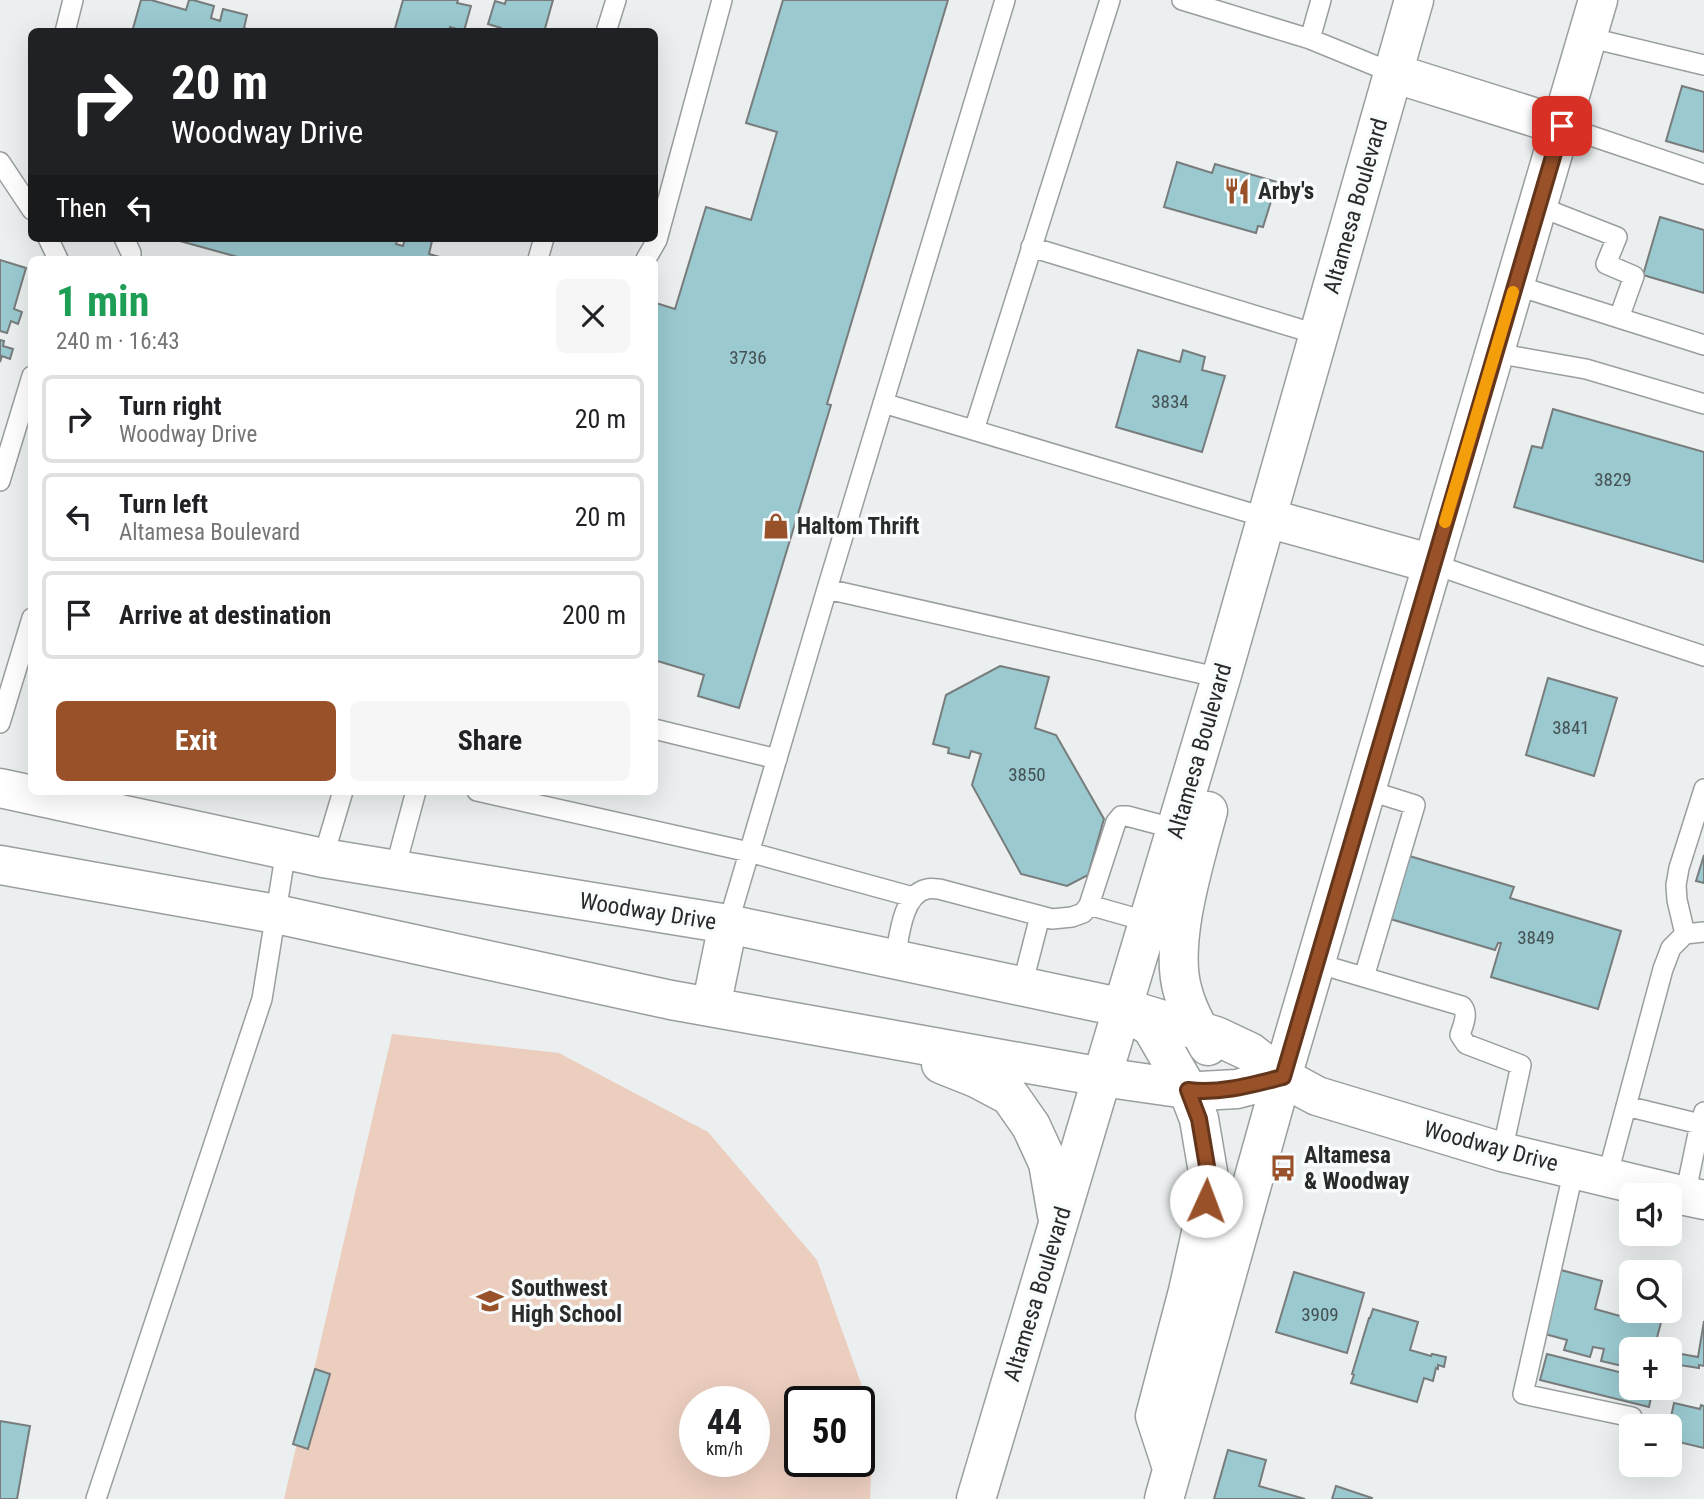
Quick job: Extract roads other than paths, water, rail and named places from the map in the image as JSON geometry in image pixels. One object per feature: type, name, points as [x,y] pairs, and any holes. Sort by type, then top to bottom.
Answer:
[{"type":"main road","name":"Altamesa Boulevard","points":[[976,1499],[1221,678],[1414,0]]},
{"type":"main road","points":[[1168,1484],[1316,963],[1598,0]]},
{"type":"main road","points":[[1392,73],[1562,126]]},
{"type":"main road","points":[[1267,518],[1433,564]]},
{"type":"main road","points":[[1221,678],[1224,732],[1189,887],[1178,951],[1182,989],[1191,1013],[1218,1065],[1237,1089]]},
{"type":"main road","name":"Woodway Drive","points":[[0,788],[28,794]]},
{"type":"main road","name":"Woodway Drive","points":[[32,795],[323,858],[728,923],[1124,1008],[1216,1036],[1250,1052],[1283,1077],[1317,1096],[1502,1152],[1695,1198]]},
{"type":"main road","points":[[0,865],[276,914],[659,998],[1102,1077],[1200,1091],[1237,1089],[1283,1077]]},
{"type":"main road","points":[[711,1007],[728,923]]},
{"type":"main road","points":[[1124,1008],[1152,1028],[1188,1090],[1199,1119],[1209,1178],[1203,1224],[1188,1291],[1155,1416],[1168,1484]]},
{"type":"main road","points":[[875,1037],[976,1078],[1010,1096],[1031,1126],[1048,1163],[1058,1224]]},
{"type":"lane","points":[[66,28],[73,0]]},
{"type":"lane","points":[[607,28],[616,0]]},
{"type":"lane","points":[[658,236],[722,0]]},
{"type":"lane","points":[[728,923],[1005,0]]},
{"type":"lane","points":[[974,430],[1110,0]]},
{"type":"lane","points":[[1182,0],[1310,39],[1392,73]]},
{"type":"lane","points":[[1310,39],[1321,0]]},
{"type":"lane","points":[[1587,37],[1704,65]]},
{"type":"lane","points":[[1562,126],[1704,174]]},
{"type":"lane","points":[[0,162],[28,203]]},
{"type":"lane","points":[[1538,206],[1617,237],[1606,264],[1634,276],[1619,318]]},
{"type":"lane","points":[[1031,247],[1319,335]]},
{"type":"lane","points":[[1515,285],[1704,345]]},
{"type":"lane","points":[[1495,353],[1586,369],[1704,404]]},
{"type":"lane","points":[[0,481],[28,389]]},
{"type":"lane","points":[[883,402],[1267,518]]},
{"type":"lane","points":[[1433,564],[1704,656]]},
{"type":"lane","points":[[827,589],[1221,678]]},
{"type":"lane","points":[[0,723],[28,631]]},
{"type":"lane","points":[[658,730],[777,759]]},
{"type":"lane","points":[[1619,1414],[1523,1394],[1590,1173],[1626,1106],[1662,969],[1671,948],[1694,933],[1677,900],[1676,885],[1704,789]]},
{"type":"lane","points":[[1364,977],[1415,805],[1367,790]]},
{"type":"lane","points":[[323,858],[342,795]]},
{"type":"lane","points":[[395,869],[415,795]]},
{"type":"lane","points":[[495,795],[749,852],[913,897]]},
{"type":"lane","points":[[895,959],[903,915],[913,897],[925,889],[939,889],[1052,919],[1072,917],[1083,913],[1089,905],[1116,822],[1121,816],[1176,829]]},
{"type":"lane","points":[[96,1499],[262,999],[286,850]]},
{"type":"lane","points":[[1089,905],[1149,922]]},
{"type":"lane","points":[[1022,986],[1040,916]]},
{"type":"lane","points":[[1316,963],[1462,1006],[1466,1010],[1466,1016],[1460,1035],[1466,1044],[1521,1065],[1502,1152]]},
{"type":"lane","points":[[1626,1106],[1702,1118],[1695,1198]]},
{"type":"place","name":"Arby's","points":[[1237,191]]},
{"type":"place","name":"Haltom Thrift","points":[[776,526]]},
{"type":"place","name":"Altamesa & Woodway","points":[[1283,1168]]},
{"type":"place","name":"Southwest High School","points":[[490,1301]]}]
